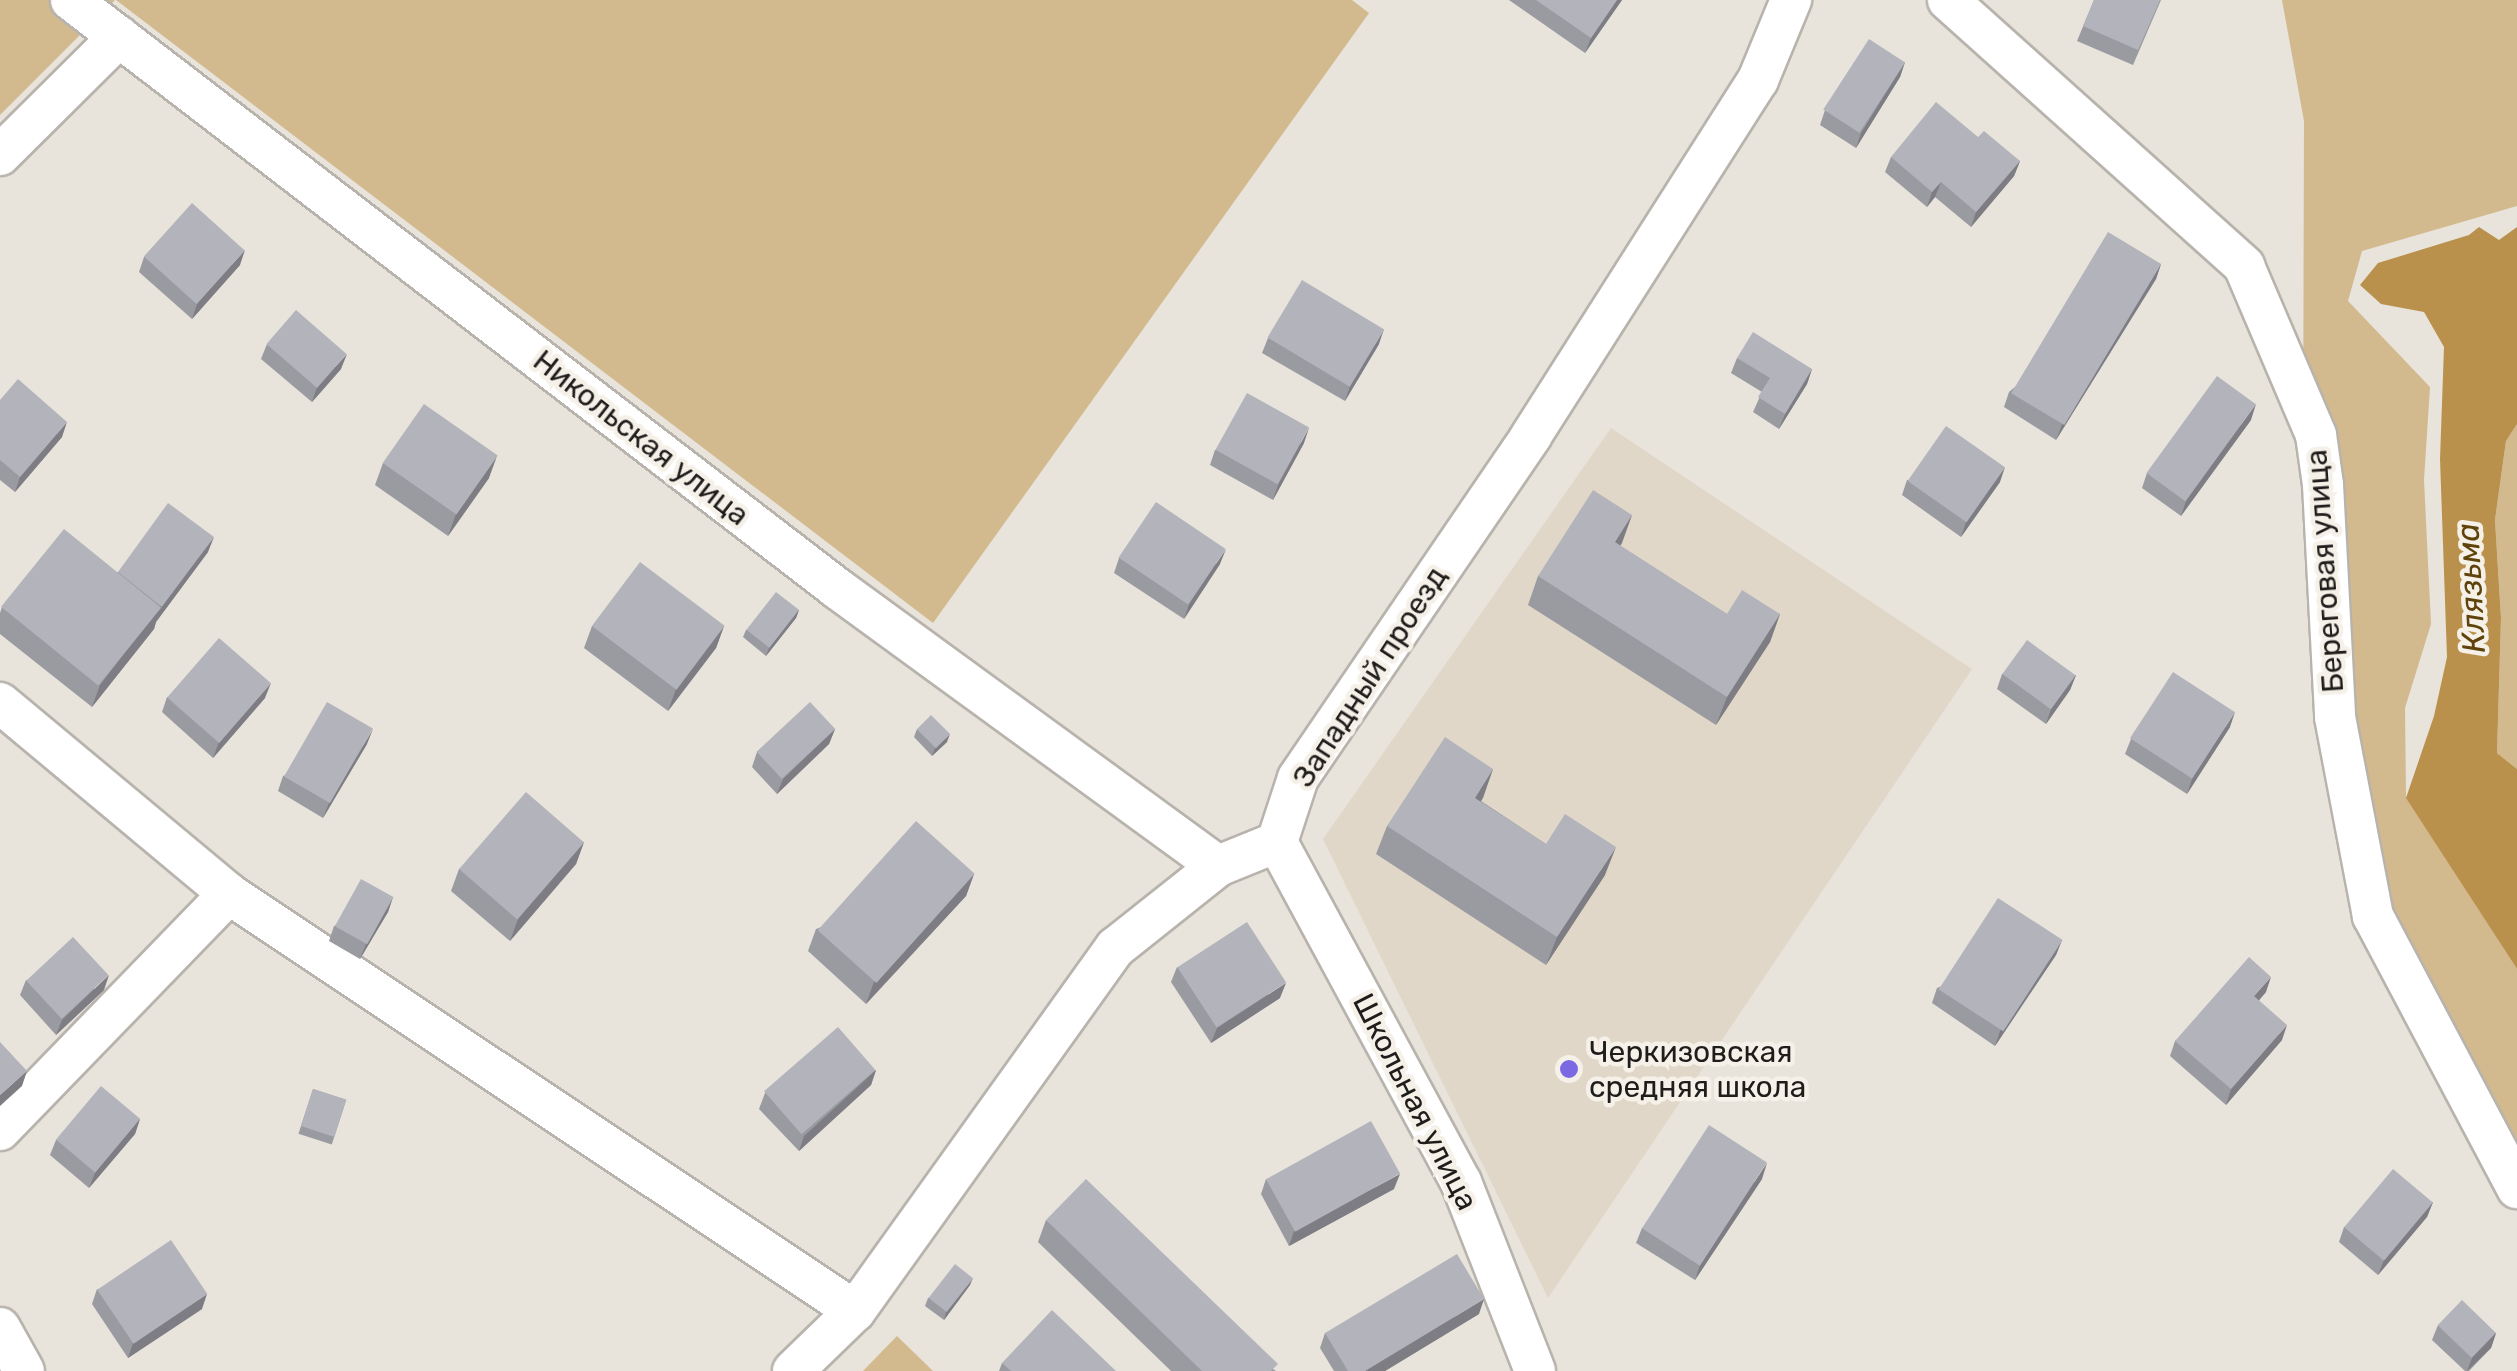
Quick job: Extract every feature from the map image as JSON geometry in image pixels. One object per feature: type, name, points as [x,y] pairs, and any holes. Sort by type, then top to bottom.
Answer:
[{"type":"street","name":"Никольская улица","points":[[71,0],[838,589],[1218,866]]},
{"type":"street","name":"Западный проезд","points":[[1277,842],[1298,778],[1531,436],[1758,80],[1791,0]]},
{"type":"street","name":"Береговая улица","points":[[1948,0],[2244,266],[2316,435],[2323,485],[2335,716],[2373,916],[2517,1188]]},
{"type":"street","points":[[0,155],[119,37]]},
{"type":"street","points":[[0,703],[229,894],[855,1311]]},
{"type":"street","points":[[793,1371],[855,1311],[1115,948],[1218,866],[1277,842]]},
{"type":"street","name":"Школьная улица","points":[[1277,842],[1461,1182],[1534,1371]]},
{"type":"street","points":[[0,1130],[229,894]]},
{"type":"street","points":[[0,1328],[24,1371]]},
{"type":"shaded area","points":[[0,0],[115,0],[0,115]]},
{"type":"shaded area","points":[[116,0],[1352,0],[1369,13],[933,623]]},
{"type":"shaded area","points":[[2282,0],[2517,0],[2517,206],[2362,251],[2348,301],[2430,387],[2424,480],[2431,624],[2405,708],[2406,797],[2517,969],[2517,1172],[2373,916],[2303,474],[2304,121]]},
{"type":"shaded area","points":[[2517,424],[2517,769],[2497,753],[2501,618],[2495,520],[2506,441]]},
{"type":"shaded area","name":"Черкизовская средняя школа","points":[[1611,428],[1972,669],[1548,1298],[1323,839]]},
{"type":"shaded area","points":[[897,1336],[933,1371],[863,1371]]},
{"type":"water","name":"Клязьма","points":[[2479,227],[2499,240],[2517,227],[2517,424],[2506,441],[2495,520],[2501,618],[2497,753],[2517,769],[2517,969],[2406,798],[2434,716],[2447,657],[2440,459],[2444,347],[2424,312],[2381,304],[2360,285],[2378,263],[2469,235]]},
{"type":"building","points":[[1536,0],[1617,0],[1591,38]]},
{"type":"building","points":[[2094,0],[2160,0],[2138,50],[2083,26]]},
{"type":"building","points":[[1869,39],[1905,62],[1859,133],[1823,109]]},
{"type":"building","points":[[1936,102],[1978,137],[1984,131],[2020,161],[1976,212],[1941,182],[1932,192],[1891,157]]},
{"type":"building","points":[[192,203],[245,251],[197,304],[144,257]]},
{"type":"building","points":[[2108,232],[2161,264],[2064,425],[2011,393]]},
{"type":"building","points":[[1302,280],[1384,329],[1350,387],[1267,337]]},
{"type":"building","points":[[296,310],[347,354],[317,388],[266,344]]},
{"type":"building","points":[[1753,332],[1812,369],[1785,414],[1758,397],[1770,378],[1737,358]]},
{"type":"building","points":[[2217,376],[2256,404],[2185,501],[2146,473]]},
{"type":"building","points":[[18,379],[67,422],[20,477],[0,460],[0,400]]},
{"type":"building","points":[[1247,393],[1309,427],[1278,484],[1215,450]]},
{"type":"building","points":[[424,404],[498,456],[456,515],[383,463]]},
{"type":"building","points":[[1946,426],[2005,467],[1967,522],[1908,481]]},
{"type":"building","points":[[1593,490],[1632,515],[1615,542],[1727,614],[1742,590],[1780,614],[1727,697],[1538,576]]},
{"type":"building","points":[[1156,502],[1226,549],[1188,605],[1119,558]]},
{"type":"building","points":[[168,503],[214,537],[162,607],[118,572]]},
{"type":"building","points":[[64,529],[161,608],[98,685],[1,607]]},
{"type":"building","points":[[640,562],[725,626],[677,690],[592,626]]},
{"type":"building","points":[[776,592],[799,610],[769,648],[746,630]]},
{"type":"building","points":[[219,638],[271,683],[219,743],[167,698]]},
{"type":"building","points":[[2027,640],[2076,675],[2051,709],[2002,674]]},
{"type":"building","points":[[2173,672],[2235,712],[2192,779],[2130,738]]},
{"type":"building","points":[[327,702],[373,728],[330,803],[284,776]]},
{"type":"building","points":[[810,702],[835,729],[782,779],[757,752]]},
{"type":"building","points":[[931,715],[950,734],[936,748],[917,729]]},
{"type":"building","points":[[1445,737],[1493,769],[1475,798],[1546,844],[1565,814],[1616,847],[1557,937],[1387,826]]},
{"type":"building","points":[[526,792],[584,843],[517,919],[459,869]]},
{"type":"building","points":[[916,821],[975,874],[876,983],[818,930]]},
{"type":"building","points":[[361,879],[393,897],[367,944],[335,926]]},
{"type":"building","points":[[1998,898],[2063,940],[2003,1031],[1939,989]]},
{"type":"building","points":[[1247,922],[1286,982],[1217,1028],[1177,967]]},
{"type":"building","points":[[73,937],[108,975],[62,1019],[26,981]]},
{"type":"building","points":[[2249,957],[2271,977],[2254,996],[2287,1025],[2231,1089],[2175,1041]]},
{"type":"building","points":[[838,1027],[875,1070],[801,1134],[764,1091]]},
{"type":"building","points":[[0,1042],[27,1071],[0,1095]]},
{"type":"building","points":[[101,1086],[140,1119],[95,1172],[56,1140]]},
{"type":"building","points":[[313,1089],[346,1100],[334,1137],[301,1126]]},
{"type":"building","points":[[1371,1121],[1400,1173],[1295,1232],[1266,1179]]},
{"type":"building","points":[[1709,1125],[1767,1163],[1700,1266],[1642,1228]]},
{"type":"building","points":[[2393,1169],[2433,1202],[2384,1261],[2344,1227]]},
{"type":"building","points":[[1086,1179],[1278,1364],[1271,1371],[1202,1371],[1046,1220]]},
{"type":"building","points":[[171,1240],[207,1294],[134,1344],[97,1290]]},
{"type":"building","points":[[1457,1254],[1484,1299],[1365,1371],[1348,1371],[1325,1333]]},
{"type":"building","points":[[955,1264],[973,1278],[947,1312],[929,1298]]},
{"type":"building","points":[[2462,1300],[2496,1333],[2471,1358],[2438,1325]]},
{"type":"building","points":[[1052,1310],[1116,1371],[1011,1371],[1002,1363]]},
{"type":"place","name":"Черкизовская средняя школа","points":[[1569,1069]]}]
